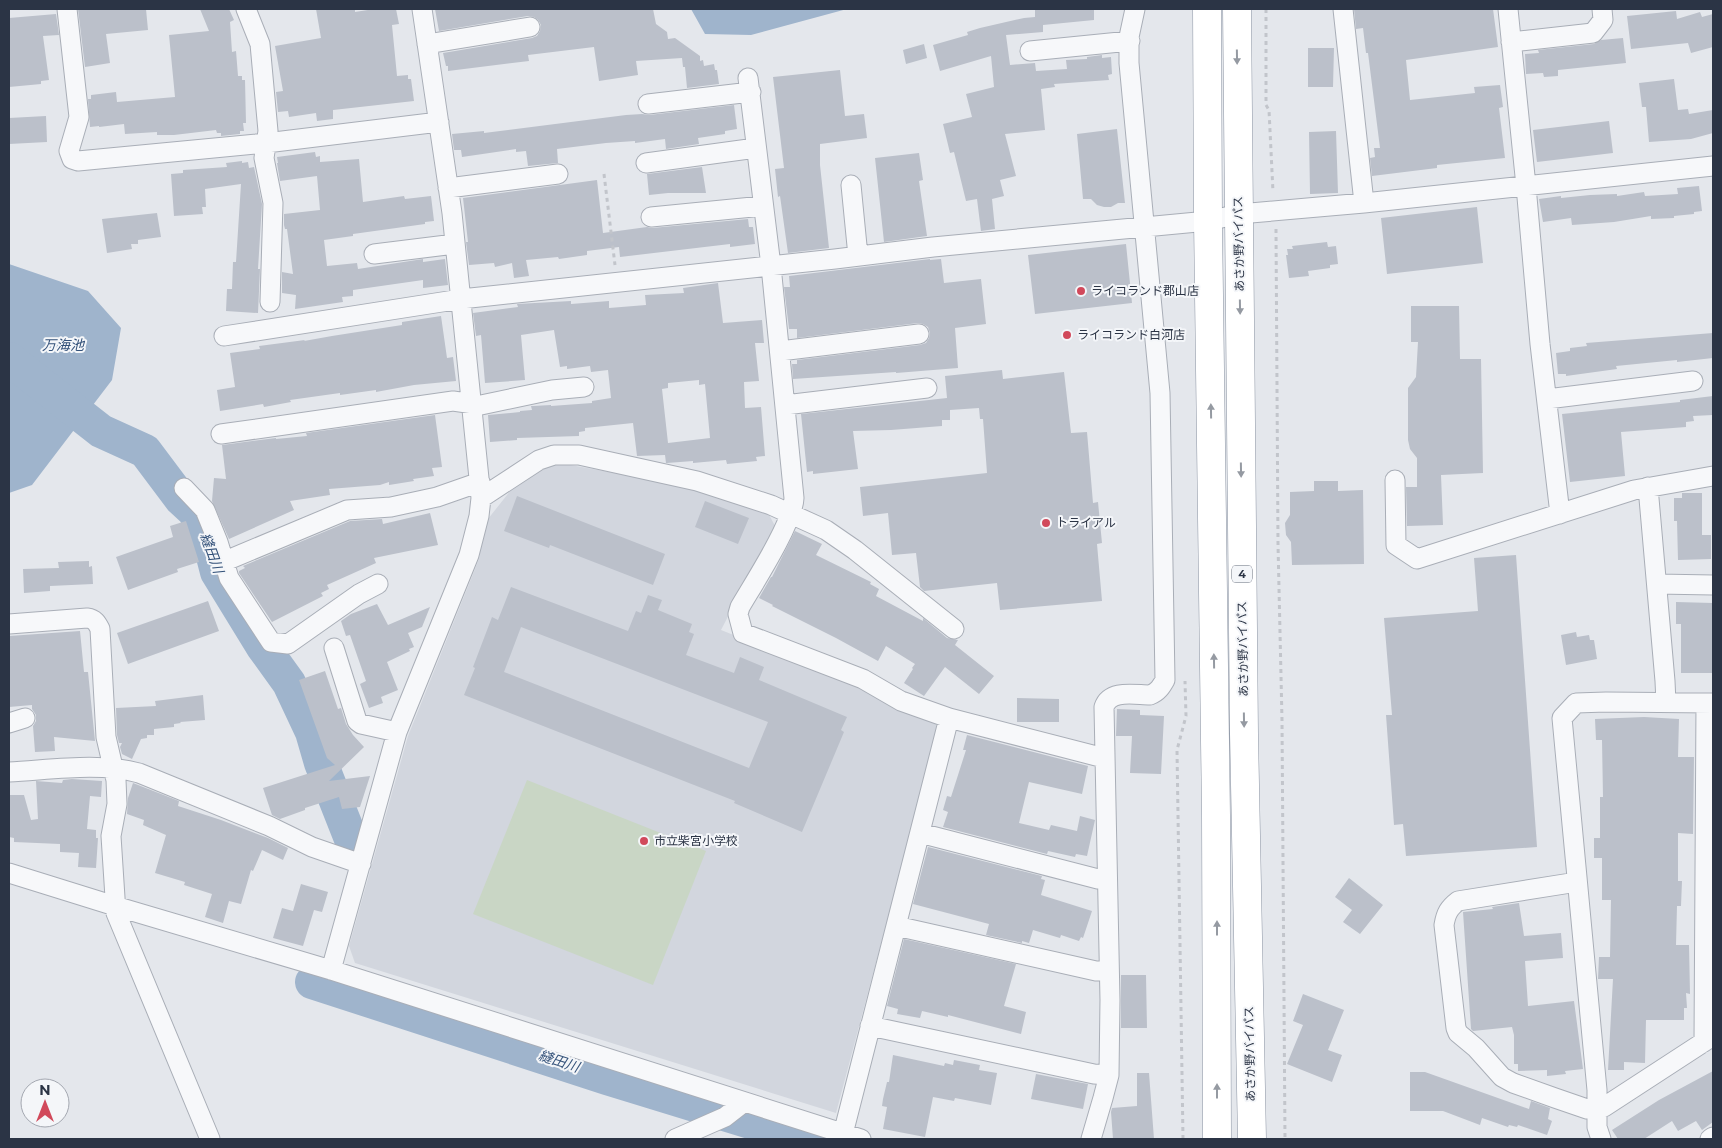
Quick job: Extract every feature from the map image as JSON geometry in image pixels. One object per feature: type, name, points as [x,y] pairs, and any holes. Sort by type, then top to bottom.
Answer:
[{"type":"highway","points":[[1207,9],[1208,221],[1216,744],[1217,1139]]},
{"type":"highway","name":"あさか野バイパス","points":[[1237,9],[1244,744],[1252,1139]]},
{"type":"street","points":[[66,9],[79,117],[69,151],[72,159],[82,162],[266,143],[439,122]]},
{"type":"street","points":[[246,9],[260,44],[268,131],[264,158],[273,203],[270,302]]},
{"type":"street","points":[[331,970],[397,732],[470,554],[479,516],[480,490],[455,244],[422,9]]},
{"type":"street","points":[[1091,1139],[1109,1075],[1104,704],[1115,695],[1154,693],[1165,680],[1160,393],[1129,63],[1132,20],[1135,9]]},
{"type":"street","points":[[1342,9],[1364,203]]},
{"type":"street","points":[[1508,9],[1560,514]]},
{"type":"street","points":[[1511,42],[1593,32],[1603,20],[1602,9]]},
{"type":"street","points":[[427,44],[530,27]]},
{"type":"street","points":[[1030,51],[1130,41]]},
{"type":"street","points":[[648,104],[749,85],[786,405],[794,505],[778,540],[740,607],[738,614],[743,633],[863,679],[900,701],[949,718],[1104,758]]},
{"type":"street","points":[[646,163],[756,148]]},
{"type":"street","points":[[224,336],[461,299],[962,244],[1208,221],[1239,214],[1364,203],[1713,166]]},
{"type":"street","points":[[448,188],[558,174]]},
{"type":"street","points":[[851,185],[858,256]]},
{"type":"street","points":[[651,217],[763,206]]},
{"type":"street","points":[[374,254],[455,244]]},
{"type":"street","points":[[780,351],[919,334]]},
{"type":"street","points":[[1547,399],[1693,381]]},
{"type":"street","points":[[221,434],[453,402],[481,405],[557,389],[584,387]]},
{"type":"street","points":[[786,405],[927,388]]},
{"type":"street","points":[[224,562],[347,510],[391,507],[480,490],[539,460],[554,455],[572,455],[697,480],[771,505],[819,526],[843,540],[954,629]]},
{"type":"street","points":[[1395,480],[1396,545],[1417,559],[1634,490],[1713,476]]},
{"type":"street","points":[[1648,487],[1666,703]]},
{"type":"street","points":[[184,488],[205,510],[218,542],[229,578],[271,642],[288,644],[359,594],[378,584]]},
{"type":"street","points":[[1657,584],[1713,585]]},
{"type":"street","points":[[9,624],[87,618],[92,618],[98,623],[100,630],[106,737],[116,780],[117,794],[111,836],[115,906],[118,921],[210,1139]]},
{"type":"street","points":[[334,648],[357,721],[360,724],[397,732]]},
{"type":"street","points":[[1577,882],[1458,901],[1449,908],[1445,916],[1444,925],[1458,1033],[1476,1048],[1502,1077],[1513,1083],[1588,1108],[1597,1108],[1604,1107],[1709,1039],[1709,703],[1576,703],[1562,718],[1597,1090],[1597,1108],[1597,1127],[1601,1139]]},
{"type":"street","points":[[9,872],[115,906],[331,970],[743,1103],[852,1136],[870,1026],[949,718]]},
{"type":"street","points":[[9,772],[113,768],[139,773],[269,826],[312,847],[361,864]]},
{"type":"street","points":[[920,833],[1098,879],[1107,878]]},
{"type":"street","points":[[896,926],[1096,971],[1109,971]]},
{"type":"street","points":[[870,1026],[1094,1074],[1109,1075]]},
{"type":"street","points":[[675,1139],[725,1118],[743,1103]]},
{"type":"path","points":[[1266,9],[1266,105],[1269,110],[1273,195]]},
{"type":"path","points":[[604,174],[618,283]]},
{"type":"path","points":[[1276,226],[1286,1139]]},
{"type":"path","points":[[1183,1139],[1177,750],[1186,716],[1185,677]]},
{"type":"shaded area","name":"市立柴宮小学校","points":[[565,464],[698,488],[766,509],[775,526],[721,630],[864,687],[889,705],[933,719],[938,729],[836,1113],[355,963],[349,946],[408,736],[479,559],[484,524],[523,478],[553,465]]},
{"type":"green space","points":[[527,780],[706,851],[653,985],[473,914]]},
{"type":"water","points":[[691,9],[847,9],[751,35],[705,34]]},
{"type":"water","name":"万海池","points":[[9,264],[88,291],[121,328],[112,380],[32,485],[9,493]]},
{"type":"building","points":[[78,9],[146,9],[148,30],[106,34],[110,63],[85,67]]},
{"type":"building","points":[[200,9],[229,9],[234,20],[230,22],[232,52],[236,51],[238,76],[242,76],[242,80],[245,80],[246,123],[243,123],[244,131],[240,131],[240,134],[221,136],[221,133],[217,133],[216,130],[157,135],[157,132],[125,134],[124,124],[90,127],[88,99],[91,99],[91,95],[116,92],[117,102],[175,97],[169,35],[209,31]]},
{"type":"building","points":[[316,9],[355,9],[355,12],[374,9],[396,9],[399,24],[392,25],[397,76],[408,75],[408,79],[411,79],[414,101],[333,110],[333,119],[317,121],[316,113],[289,117],[288,111],[278,112],[276,92],[283,91],[275,46],[321,38]]},
{"type":"building","points":[[435,9],[653,9],[656,24],[667,32],[668,39],[675,38],[700,56],[700,61],[703,60],[704,66],[714,64],[719,84],[687,88],[682,58],[636,61],[638,75],[599,81],[594,47],[528,55],[529,61],[448,71],[443,53],[532,38],[537,36],[541,25],[534,17],[528,16],[439,31]]},
{"type":"building","points":[[1035,9],[1094,9],[1094,20],[1043,25],[1043,32],[1006,35],[1010,65],[1035,63],[1036,71],[1067,69],[1066,60],[1087,59],[1087,57],[1102,55],[1102,58],[1111,57],[1112,74],[1108,75],[1109,80],[1054,84],[1055,87],[1041,89],[1045,130],[1005,134],[1016,176],[1000,180],[1004,196],[992,199],[995,229],[981,231],[977,199],[966,201],[954,152],[950,153],[943,124],[972,117],[966,94],[994,87],[991,56],[940,71],[933,45],[968,35],[967,32],[980,28],[1035,17]]},
{"type":"building","points":[[1354,9],[1493,9],[1498,47],[1406,60],[1410,100],[1475,93],[1474,87],[1500,85],[1503,107],[1499,108],[1505,158],[1437,165],[1437,168],[1372,176],[1370,158],[1375,157],[1374,148],[1380,148],[1368,53],[1366,53],[1363,28],[1356,29]]},
{"type":"building","points":[[1676,11],[1677,19],[1700,12],[1702,17],[1713,14],[1713,47],[1691,53],[1688,43],[1631,49],[1627,16]]},
{"type":"building","points":[[56,14],[59,35],[43,36],[49,80],[41,81],[41,84],[9,87],[9,18]]},
{"type":"building","points":[[1623,38],[1626,63],[1558,70],[1558,76],[1544,77],[1543,73],[1526,74],[1525,54],[1539,53],[1538,50],[1594,44],[1601,40]]},
{"type":"building","points":[[924,44],[927,58],[906,64],[903,50]]},
{"type":"building","points":[[1308,48],[1334,48],[1333,87],[1308,87]]},
{"type":"building","points":[[840,70],[845,116],[864,114],[867,138],[820,144],[820,165],[829,248],[788,253],[775,169],[784,168],[773,77]]},
{"type":"building","points":[[1674,79],[1678,110],[1688,109],[1689,114],[1713,110],[1713,133],[1691,139],[1649,142],[1646,107],[1642,107],[1639,83]]},
{"type":"building","points":[[734,105],[737,129],[725,131],[725,134],[698,138],[699,144],[666,149],[665,139],[557,149],[558,163],[528,166],[526,151],[516,152],[516,149],[462,157],[461,150],[454,150],[452,134],[484,131],[484,133],[626,115],[649,115]]},
{"type":"building","points":[[46,116],[47,142],[9,144],[9,118]]},
{"type":"building","points":[[1609,121],[1613,153],[1537,162],[1533,130]]},
{"type":"building","points":[[1117,129],[1125,203],[1104,207],[1097,205],[1091,199],[1083,199],[1077,134]]},
{"type":"building","points":[[1336,131],[1338,193],[1310,194],[1309,132]]},
{"type":"building","points":[[315,152],[316,157],[320,156],[320,162],[359,159],[363,202],[404,196],[405,199],[431,196],[434,221],[324,240],[327,266],[357,263],[358,269],[423,259],[423,262],[445,259],[448,285],[423,288],[423,280],[353,290],[353,296],[342,297],[343,302],[295,309],[296,295],[282,293],[282,272],[293,274],[287,229],[285,229],[284,225],[284,214],[320,210],[317,176],[280,181],[277,157]]},
{"type":"building","points":[[919,153],[923,180],[919,181],[927,236],[884,242],[875,158]]},
{"type":"building","points":[[242,161],[242,163],[248,162],[249,168],[254,167],[262,204],[258,269],[260,269],[258,313],[226,311],[227,289],[232,289],[233,262],[236,262],[241,184],[205,189],[206,207],[202,207],[203,214],[174,216],[171,174],[183,173],[183,170],[227,167],[226,163]]},
{"type":"building","points":[[702,167],[706,193],[649,195],[647,174]]},
{"type":"building","points":[[597,180],[603,233],[647,227],[748,219],[749,227],[753,227],[755,244],[730,247],[730,244],[620,257],[619,247],[587,251],[587,255],[559,259],[558,257],[526,260],[529,276],[514,278],[512,263],[495,267],[494,263],[469,265],[463,198]]},
{"type":"building","points":[[1699,186],[1702,211],[1694,212],[1694,214],[1674,216],[1674,218],[1651,219],[1651,216],[1614,222],[1572,225],[1571,218],[1543,222],[1539,199],[1561,196],[1561,198],[1617,194],[1617,196],[1644,192],[1645,196],[1678,194],[1677,188]]},
{"type":"building","points":[[1477,207],[1483,263],[1387,274],[1381,218]]},
{"type":"building","points":[[157,213],[161,237],[138,240],[138,244],[131,244],[132,249],[107,253],[102,219]]},
{"type":"building","points":[[1327,242],[1328,247],[1336,246],[1338,264],[1330,265],[1330,268],[1308,271],[1309,276],[1289,278],[1287,249],[1293,249],[1292,246]]},
{"type":"building","points":[[1126,244],[1132,303],[1035,314],[1028,255]]},
{"type":"building","points":[[941,259],[944,283],[981,279],[986,324],[955,328],[958,368],[793,379],[792,364],[797,364],[797,360],[920,345],[926,343],[930,333],[928,327],[918,323],[797,338],[797,329],[789,329],[784,287],[790,287],[789,276]]},
{"type":"building","points":[[718,283],[723,323],[762,320],[764,343],[755,343],[759,381],[744,382],[745,408],[761,407],[765,456],[756,457],[757,461],[727,464],[726,460],[666,463],[665,455],[637,456],[633,423],[585,428],[585,431],[579,432],[579,436],[517,438],[517,440],[490,442],[488,415],[532,410],[531,406],[592,403],[592,401],[611,398],[608,370],[591,372],[590,366],[567,369],[567,366],[560,367],[554,330],[521,335],[525,380],[485,383],[481,335],[476,336],[473,313],[518,307],[517,304],[571,301],[571,304],[609,301],[609,308],[646,305],[645,295],[684,293],[683,288]],"holes":[[[699,380],[699,385],[705,384],[710,438],[668,443],[662,389],[668,388],[668,383]]]},
{"type":"building","points":[[1411,306],[1459,306],[1460,359],[1481,359],[1483,473],[1441,475],[1443,525],[1407,526],[1406,487],[1417,487],[1417,458],[1410,449],[1408,440],[1408,388],[1416,377],[1418,342],[1411,342]]},
{"type":"building","points":[[441,316],[447,358],[453,357],[456,381],[414,385],[376,392],[376,390],[340,395],[340,393],[290,400],[291,402],[264,407],[263,404],[220,411],[217,390],[235,387],[230,353],[260,349],[259,346],[304,341],[402,325],[402,322]]},
{"type":"building","points":[[1713,333],[1713,358],[1616,366],[1617,369],[1566,376],[1566,374],[1558,374],[1556,353],[1570,351],[1570,348],[1587,346],[1586,343]]},
{"type":"building","points":[[1002,370],[1003,379],[1064,372],[1071,433],[1087,432],[1093,503],[1098,502],[1102,543],[1097,544],[1102,601],[1000,610],[997,583],[924,591],[920,587],[916,553],[892,555],[888,513],[863,516],[860,487],[987,473],[983,419],[980,419],[979,408],[950,410],[950,420],[942,420],[942,426],[853,431],[858,469],[813,474],[813,471],[807,472],[801,414],[947,398],[945,376]]},
{"type":"building","points":[[1713,396],[1713,415],[1693,416],[1694,421],[1686,422],[1686,427],[1621,432],[1625,476],[1570,482],[1562,414],[1680,402],[1680,400]]},
{"type":"building","points":[[435,415],[442,467],[432,468],[434,476],[389,485],[389,482],[380,485],[329,489],[330,495],[290,501],[294,510],[229,539],[212,501],[214,478],[226,479],[222,445],[307,436],[306,433]]},
{"type":"building","points":[[1314,481],[1338,481],[1338,491],[1363,490],[1364,564],[1292,565],[1291,542],[1286,535],[1285,523],[1290,515],[1290,492],[1314,491]]},
{"type":"building","points":[[1682,493],[1702,493],[1702,535],[1711,535],[1711,559],[1678,560],[1677,521],[1674,521],[1674,498],[1682,498]]},
{"type":"building","points":[[517,496],[665,554],[653,585],[550,545],[549,548],[504,531]]},
{"type":"building","points":[[705,501],[749,518],[738,544],[695,527]]},
{"type":"building","points":[[430,513],[438,545],[374,558],[376,563],[327,585],[329,589],[321,593],[323,596],[272,622],[239,573],[239,571],[245,568],[243,566],[350,521],[382,519],[383,524]]},
{"type":"building","points":[[186,521],[199,562],[177,569],[178,572],[128,590],[116,557],[173,537],[170,526]]},
{"type":"building","points":[[795,531],[822,544],[816,555],[871,582],[870,584],[879,589],[876,596],[923,621],[923,618],[947,638],[958,640],[955,645],[994,676],[979,694],[945,667],[924,696],[904,683],[915,664],[886,646],[878,661],[759,598],[772,577]]},
{"type":"building","points":[[1516,555],[1537,847],[1406,856],[1403,824],[1394,825],[1386,715],[1392,715],[1384,618],[1478,611],[1474,558]]},
{"type":"building","points":[[89,561],[89,567],[92,566],[93,584],[50,586],[50,591],[24,593],[23,569],[59,568],[58,562]]},
{"type":"building","points":[[511,587],[628,631],[636,611],[641,613],[648,595],[662,600],[658,610],[692,624],[689,632],[694,634],[686,655],[734,673],[740,657],[764,667],[759,680],[847,717],[841,730],[844,732],[802,832],[734,803],[735,801],[464,695],[492,617],[498,620]],"holes":[[[521,627],[768,722],[749,768],[504,672]]]},
{"type":"building","points":[[208,601],[219,631],[128,664],[117,633]]},
{"type":"building","points":[[1676,602],[1713,603],[1713,673],[1681,673],[1681,624],[1676,624]]},
{"type":"building","points":[[377,604],[388,625],[430,607],[422,627],[408,633],[414,647],[409,649],[410,651],[387,662],[398,690],[381,697],[383,703],[369,708],[360,684],[366,681],[350,635],[346,636],[341,621],[351,614]]},
{"type":"building","points":[[80,631],[84,672],[88,672],[95,741],[54,737],[55,751],[35,752],[33,726],[36,721],[36,715],[32,705],[9,707],[9,636]]},
{"type":"building","points":[[1576,632],[1577,637],[1589,635],[1590,640],[1594,640],[1597,659],[1566,665],[1561,635]]},
{"type":"building","points":[[325,671],[338,709],[341,708],[346,724],[364,747],[329,781],[370,776],[360,807],[342,809],[339,797],[305,808],[305,810],[280,819],[272,815],[263,788],[335,765],[327,758],[299,680]]},
{"type":"building","points":[[203,695],[205,720],[180,722],[174,724],[174,727],[154,729],[154,735],[147,735],[147,738],[141,739],[132,759],[122,754],[120,747],[122,743],[119,743],[117,735],[116,708],[156,706],[155,701]]},
{"type":"building","points":[[1017,698],[1059,699],[1059,722],[1017,722]]},
{"type":"building","points":[[1117,709],[1140,710],[1140,715],[1164,716],[1161,774],[1130,773],[1132,736],[1116,736]]},
{"type":"building","points":[[1644,717],[1679,719],[1678,757],[1694,757],[1693,834],[1678,833],[1678,881],[1682,881],[1681,906],[1677,906],[1676,945],[1689,945],[1690,994],[1686,993],[1687,1008],[1684,1008],[1684,1020],[1646,1020],[1645,1063],[1624,1062],[1624,1070],[1608,1070],[1613,979],[1598,979],[1599,957],[1610,957],[1611,900],[1602,900],[1602,858],[1594,858],[1594,838],[1600,838],[1600,797],[1603,797],[1602,740],[1596,740],[1595,719]]},
{"type":"building","points":[[967,735],[1088,766],[1082,794],[1029,782],[1019,823],[1049,830],[1051,825],[1077,831],[1080,816],[1095,820],[1087,856],[1076,854],[1075,857],[1048,851],[1047,854],[943,827],[948,812],[943,810],[947,796],[951,797],[966,750],[963,750]]},
{"type":"building","points":[[63,780],[102,781],[101,797],[90,796],[87,829],[96,830],[96,838],[98,838],[96,868],[78,867],[79,853],[60,852],[60,844],[14,842],[14,838],[9,837],[9,795],[24,795],[31,820],[38,819],[36,781],[62,783]]},
{"type":"building","points":[[133,783],[179,801],[178,806],[221,820],[268,838],[288,848],[283,860],[262,850],[253,871],[251,870],[241,904],[229,901],[223,923],[205,917],[212,894],[184,885],[185,882],[155,873],[166,835],[143,825],[144,820],[127,814],[128,798]]},
{"type":"building","points":[[928,847],[1042,876],[1041,879],[1045,880],[1041,895],[1092,911],[1083,938],[1081,937],[1079,941],[1061,935],[1060,938],[1033,930],[1029,943],[1022,941],[1022,943],[986,935],[989,924],[913,904]]},
{"type":"building","points":[[1349,878],[1383,905],[1360,934],[1343,922],[1352,910],[1335,897]]},
{"type":"building","points":[[301,884],[328,892],[322,912],[314,910],[303,946],[273,938],[282,908],[293,911]]},
{"type":"building","points":[[1519,903],[1524,936],[1561,933],[1563,958],[1525,961],[1528,1006],[1574,1001],[1583,1069],[1565,1071],[1566,1074],[1547,1076],[1547,1070],[1518,1071],[1518,1064],[1514,1064],[1514,1035],[1512,1027],[1473,1031],[1471,1029],[1463,912],[1493,909],[1492,907]]},
{"type":"building","points":[[904,939],[1016,964],[1004,1006],[1026,1012],[1021,1034],[948,1015],[948,1017],[922,1011],[920,1018],[897,1014],[898,1009],[887,1006]]},
{"type":"building","points":[[1121,975],[1146,975],[1147,1028],[1121,1028]]},
{"type":"building","points":[[1303,994],[1344,1010],[1328,1050],[1342,1055],[1332,1082],[1287,1064],[1303,1025],[1293,1021]]},
{"type":"building","points":[[893,1055],[944,1066],[945,1063],[953,1065],[954,1060],[980,1065],[979,1070],[997,1073],[991,1105],[955,1098],[954,1101],[933,1097],[925,1137],[883,1129],[887,1107],[882,1106],[887,1082],[889,1082]]},
{"type":"building","points":[[1713,1071],[1713,1122],[1702,1130],[1696,1121],[1678,1131],[1672,1121],[1644,1139],[1618,1139],[1612,1130],[1659,1100]]},
{"type":"building","points":[[1410,1072],[1425,1072],[1529,1109],[1531,1101],[1550,1108],[1548,1119],[1552,1121],[1547,1135],[1518,1125],[1517,1127],[1509,1125],[1508,1127],[1482,1118],[1480,1125],[1443,1111],[1410,1111]]},
{"type":"building","points":[[1137,1073],[1149,1073],[1154,1139],[1113,1139],[1112,1108],[1137,1106]]},
{"type":"building","points":[[1036,1074],[1088,1084],[1083,1109],[1031,1099]]},
{"type":"waterway","name":"縫田川","points":[[9,359],[101,431],[145,451],[181,499],[194,511],[208,537],[217,572],[263,647],[289,683],[312,732],[321,763],[351,839]]},
{"type":"waterway","name":"縫田川","points":[[312,982],[607,1078],[806,1139]]},
{"type":"place","name":"ライコランド郡山店","points":[[1081,291]]},
{"type":"place","name":"ライコランド白河店","points":[[1067,335]]},
{"type":"place","name":"トライアル","points":[[1046,523]]},
{"type":"place","name":"市立柴宮小学校","points":[[644,841]]}]
